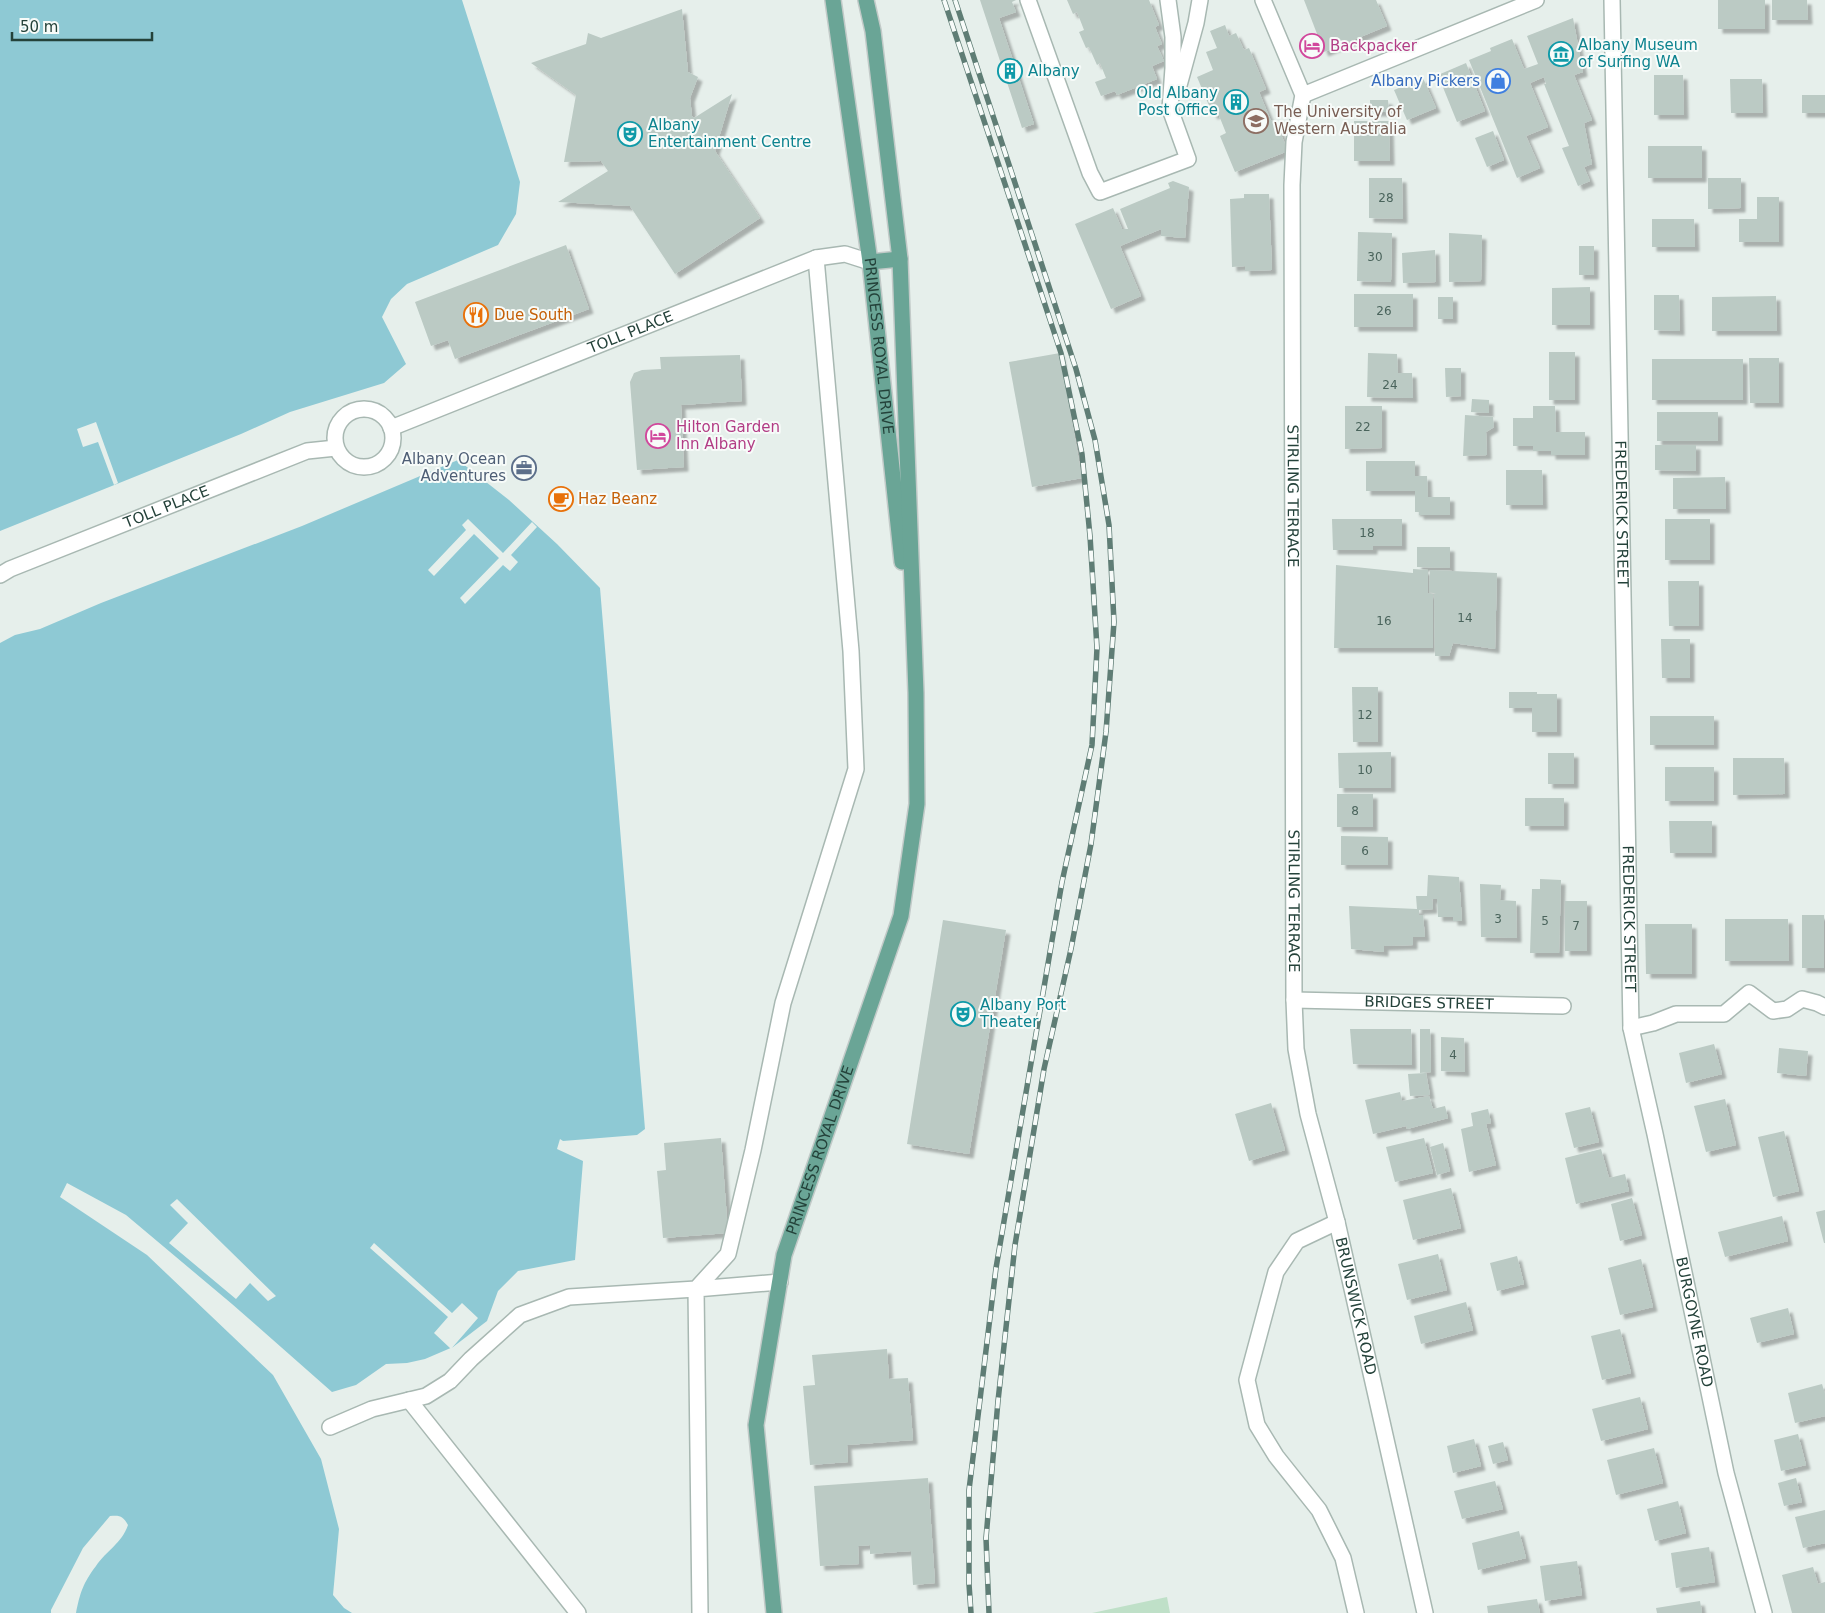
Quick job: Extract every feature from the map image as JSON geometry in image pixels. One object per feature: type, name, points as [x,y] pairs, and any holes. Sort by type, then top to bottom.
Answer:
[{"type":"main road","name":"PRINCESS ROYAL DRIVE","points":[[833,0],[870,262],[916,693]]},
{"type":"main road","name":"PRINCESS ROYAL DRIVE","points":[[774,1613],[756,1425],[784,1255],[901,916],[917,804],[916,693],[900,259],[873,31],[866,0]]},
{"type":"main road","points":[[870,262],[900,259]]},
{"type":"street","points":[[1028,0],[1090,172],[1100,192],[1188,159],[1170,109],[1173,36],[1168,0]]},
{"type":"street","points":[[1170,109],[1181,80],[1200,0]]},
{"type":"street","points":[[1263,0],[1303,95],[1536,0]]},
{"type":"street","name":"FREDERICK STREET","points":[[1612,0],[1630,1028]]},
{"type":"street","name":"STIRLING TERRACE","points":[[1294,1000],[1292,185],[1294,142],[1303,95]]},
{"type":"street","name":"TOLL PLACE","points":[[391,428],[816,258],[845,254],[870,262]]},
{"type":"street","points":[[700,1613],[696,1289],[728,1254],[753,1150],[783,1003],[856,769],[851,651],[816,258]]},
{"type":"street","points":[[362,409],[372,410],[387,420],[391,428],[392,448],[387,457],[379,464],[359,468],[350,464],[336,448],[336,430],[346,415],[354,411],[362,409]]},
{"type":"street","name":"TOLL PLACE","points":[[0,575],[10,568],[307,451],[336,448]]},
{"type":"street","points":[[1630,1028],[1652,1023],[1676,1014],[1724,1014],[1749,993],[1773,1011],[1787,1009],[1802,999],[1825,1007]]},
{"type":"street","name":"BRIDGES STREET","points":[[1294,1000],[1563,1006]]},
{"type":"street","name":"BRUNSWICK ROAD","points":[[1294,1000],[1296,1049],[1308,1114],[1338,1222],[1425,1613]]},
{"type":"street","name":"BURGOYNE ROAD","points":[[1630,1028],[1655,1134],[1726,1473],[1764,1613]]},
{"type":"street","points":[[1338,1222],[1297,1241],[1276,1272],[1247,1380],[1257,1425],[1276,1456],[1318,1510],[1344,1558],[1356,1613]]},
{"type":"street","points":[[330,1427],[372,1409],[426,1396],[450,1381],[471,1359],[520,1315],[570,1297],[780,1282]]},
{"type":"street","points":[[409,1400],[578,1613]]},
{"type":"green space","points":[[1167,1597],[1170,1613],[1092,1613]]},
{"type":"water","points":[[0,0],[462,0],[520,182],[516,214],[498,245],[407,284],[391,299],[382,317],[406,364],[384,383],[290,412],[241,434],[0,531]]},
{"type":"water","points":[[458,460],[509,500],[557,544],[600,588],[645,1129],[637,1135],[563,1141],[560,1139],[557,1149],[583,1161],[575,1260],[518,1271],[498,1291],[487,1321],[453,1347],[425,1359],[407,1363],[386,1364],[356,1385],[332,1392],[232,1304],[126,1215],[67,1183],[60,1197],[147,1255],[273,1375],[321,1459],[339,1529],[333,1595],[344,1608],[352,1613],[76,1613],[85,1583],[100,1561],[122,1537],[128,1525],[121,1517],[110,1516],[83,1548],[51,1613],[0,1613],[0,643],[15,635],[40,629],[101,603],[302,526]]},
{"type":"pier","points":[[96,422],[118,483],[114,485],[98,442],[83,447],[77,429]]},
{"type":"pier","points":[[468,519],[503,553],[532,522],[537,527],[511,555],[518,562],[510,571],[503,565],[465,604],[460,598],[499,558],[474,534],[434,576],[428,570],[466,530],[462,525]]},
{"type":"pier","points":[[177,1199],[276,1296],[268,1301],[250,1283],[236,1299],[169,1243],[188,1223],[170,1205]]},
{"type":"pier","points":[[374,1243],[452,1313],[462,1303],[478,1318],[451,1349],[434,1333],[448,1317],[370,1248]]},
{"type":"building","name":"Albany","points":[[980,0],[1016,0],[1012,2],[1016,12],[999,18],[1034,124],[1022,128]]},
{"type":"building","points":[[1067,0],[1149,0],[1159,25],[1155,27],[1162,44],[1157,46],[1164,61],[1152,66],[1157,79],[1117,95],[1115,91],[1101,96],[1095,82],[1106,78],[1100,63],[1097,65],[1089,47],[1086,48],[1079,32],[1084,30],[1077,12],[1073,14]]},
{"type":"building","points":[[1304,0],[1376,0],[1387,26],[1324,52]]},
{"type":"building","points":[[1718,0],[1765,0],[1765,29],[1718,29]]},
{"type":"building","points":[[1772,0],[1807,0],[1808,20],[1772,20]]},
{"type":"building","name":"Albany Entertainment Centre","points":[[682,9],[688,72],[698,77],[690,98],[692,116],[694,118],[732,94],[715,151],[760,218],[675,274],[630,206],[558,202],[608,171],[601,161],[564,162],[576,95],[531,63],[586,44],[588,33],[601,38]]},
{"type":"building","points":[[1573,18],[1583,72],[1574,75],[1592,120],[1584,123],[1592,164],[1584,167],[1590,181],[1578,186],[1562,148],[1569,146],[1544,84],[1546,84],[1544,77],[1530,83],[1548,127],[1526,136],[1540,168],[1517,178],[1469,60],[1491,51],[1490,48],[1512,39],[1524,69],[1538,64],[1527,36]]},
{"type":"building","name":"Old Albany Post Office","points":[[1225,25],[1229,36],[1236,33],[1244,50],[1249,48],[1266,89],[1259,92],[1271,121],[1275,120],[1288,151],[1235,172],[1220,136],[1226,133],[1218,113],[1213,115],[1197,77],[1213,70],[1206,52],[1217,48],[1210,31]]},
{"type":"building","points":[[1466,63],[1485,111],[1457,122],[1438,75]]},
{"type":"building","points":[[1654,75],[1683,75],[1684,115],[1654,115]]},
{"type":"building","points":[[1423,78],[1436,108],[1407,120],[1394,90]]},
{"type":"building","points":[[1730,79],[1762,79],[1763,113],[1731,113]]},
{"type":"building","points":[[1802,95],[1825,95],[1825,113],[1802,113]]},
{"type":"building","points":[[1370,100],[1388,100],[1389,112],[1370,112]]},
{"type":"building","points":[[1354,121],[1389,121],[1390,161],[1354,161]]},
{"type":"building","points":[[1493,131],[1504,160],[1487,167],[1475,138]]},
{"type":"building","points":[[1648,146],[1702,146],[1702,178],[1648,178]]},
{"type":"building","points":[[1369,178],[1402,178],[1403,219],[1369,218]]},
{"type":"building","points":[[1708,178],[1741,178],[1741,208],[1708,209]]},
{"type":"building","points":[[1173,181],[1189,187],[1185,238],[1161,236],[1161,229],[1120,246],[1141,296],[1111,309],[1075,224],[1113,208],[1122,229],[1128,229],[1120,209],[1170,188],[1168,183]]},
{"type":"building","points":[[1244,194],[1269,194],[1272,270],[1245,271],[1245,266],[1232,267],[1230,199],[1244,198]]},
{"type":"building","points":[[1757,197],[1779,197],[1779,242],[1739,242],[1739,219],[1757,219]]},
{"type":"building","points":[[1652,219],[1694,219],[1695,247],[1652,247]]},
{"type":"building","points":[[1358,232],[1392,233],[1391,282],[1357,281]]},
{"type":"building","points":[[1449,233],[1482,235],[1481,281],[1449,282]]},
{"type":"building","points":[[566,245],[589,309],[455,359],[448,340],[431,346],[415,302]]},
{"type":"building","points":[[1579,246],[1594,246],[1594,275],[1579,275]]},
{"type":"building","points":[[1435,250],[1436,282],[1403,283],[1402,253]]},
{"type":"building","points":[[1590,287],[1590,325],[1552,325],[1552,288]]},
{"type":"building","points":[[1354,294],[1413,294],[1413,327],[1354,327]]},
{"type":"building","points":[[1654,295],[1679,295],[1680,331],[1654,330]]},
{"type":"building","points":[[1776,296],[1777,331],[1712,331],[1712,297]]},
{"type":"building","points":[[1438,297],[1453,297],[1453,319],[1438,319]]},
{"type":"building","points":[[1549,352],[1575,352],[1575,400],[1549,400]]},
{"type":"building","points":[[1060,353],[1082,478],[1032,487],[1009,362]]},
{"type":"building","points":[[1368,353],[1397,354],[1398,373],[1412,373],[1413,398],[1367,397]]},
{"type":"building","name":"Hilton Garden Inn Albany","points":[[740,355],[742,401],[681,405],[684,467],[637,470],[630,382],[634,373],[642,370],[661,369],[660,357]]},
{"type":"building","points":[[1749,358],[1779,358],[1779,403],[1750,403]]},
{"type":"building","points":[[1652,359],[1743,359],[1743,400],[1652,400]]},
{"type":"building","points":[[1445,368],[1461,368],[1461,396],[1446,397]]},
{"type":"building","points":[[1472,399],[1489,400],[1489,413],[1471,412]]},
{"type":"building","points":[[1345,406],[1382,406],[1382,448],[1345,449]]},
{"type":"building","points":[[1533,406],[1555,406],[1556,432],[1585,432],[1585,455],[1551,455],[1551,451],[1533,451],[1533,446],[1513,446],[1513,418],[1533,418]]},
{"type":"building","points":[[1657,412],[1718,412],[1718,441],[1657,441]]},
{"type":"building","points":[[1465,415],[1493,417],[1494,427],[1486,432],[1487,455],[1463,456]]},
{"type":"building","points":[[1655,445],[1696,445],[1696,471],[1655,470]]},
{"type":"building","points":[[1366,461],[1415,461],[1415,476],[1427,476],[1428,497],[1450,497],[1450,515],[1419,515],[1419,512],[1415,512],[1415,491],[1366,491]]},
{"type":"building","points":[[1506,470],[1542,470],[1543,505],[1506,505]]},
{"type":"building","points":[[1725,477],[1726,509],[1673,509],[1673,478]]},
{"type":"building","points":[[1332,519],[1402,519],[1402,546],[1373,546],[1373,550],[1333,550]]},
{"type":"building","points":[[1665,519],[1710,519],[1710,560],[1665,560]]},
{"type":"building","points":[[1417,547],[1450,547],[1450,568],[1417,567]]},
{"type":"building","points":[[1336,565],[1413,573],[1413,569],[1428,570],[1428,593],[1433,594],[1433,648],[1334,648]]},
{"type":"building","points":[[1430,570],[1497,573],[1495,649],[1453,643],[1449,656],[1435,656],[1434,594],[1437,594],[1429,592]]},
{"type":"building","points":[[1668,581],[1699,581],[1699,626],[1669,626]]},
{"type":"building","points":[[1661,639],[1690,639],[1690,678],[1662,678]]},
{"type":"building","points":[[1352,687],[1378,687],[1378,742],[1353,742]]},
{"type":"building","points":[[1509,692],[1557,694],[1557,732],[1532,732],[1532,708],[1509,708]]},
{"type":"building","points":[[1650,716],[1714,716],[1714,745],[1650,745]]},
{"type":"building","points":[[1391,752],[1391,788],[1339,788],[1338,753]]},
{"type":"building","points":[[1548,753],[1574,753],[1574,784],[1548,784]]},
{"type":"building","points":[[1733,758],[1784,758],[1785,794],[1733,795]]},
{"type":"building","points":[[1665,767],[1714,767],[1714,801],[1665,801]]},
{"type":"building","points":[[1337,794],[1373,794],[1373,827],[1337,827]]},
{"type":"building","points":[[1525,798],[1564,798],[1564,826],[1525,826]]},
{"type":"building","points":[[1669,821],[1712,821],[1712,853],[1670,853]]},
{"type":"building","points":[[1341,836],[1388,837],[1388,865],[1341,865]]},
{"type":"building","points":[[1428,875],[1459,877],[1462,921],[1453,921],[1453,917],[1438,917],[1437,899],[1432,899],[1433,909],[1419,910],[1419,915],[1423,915],[1425,937],[1413,937],[1413,945],[1384,946],[1384,952],[1351,949],[1349,906],[1417,909],[1416,896],[1427,896]]},
{"type":"building","points":[[1540,879],[1561,880],[1559,953],[1530,953],[1532,889],[1540,889]]},
{"type":"building","points":[[1480,884],[1501,885],[1500,900],[1516,901],[1517,938],[1481,937]]},
{"type":"building","points":[[1565,901],[1587,901],[1587,951],[1565,951]]},
{"type":"building","points":[[1802,915],[1824,915],[1824,968],[1802,968]]},
{"type":"building","points":[[1725,919],[1788,919],[1789,961],[1725,961]]},
{"type":"building","points":[[943,920],[1006,930],[969,1154],[907,1144]]},
{"type":"building","points":[[1645,924],[1692,924],[1692,974],[1646,974]]},
{"type":"building","points":[[1350,1029],[1411,1029],[1412,1065],[1353,1064]]},
{"type":"building","points":[[1420,1029],[1430,1029],[1431,1072],[1420,1073]]},
{"type":"building","points":[[1441,1037],[1464,1038],[1465,1072],[1441,1071]]},
{"type":"building","points":[[1714,1044],[1722,1074],[1686,1083],[1679,1053]]},
{"type":"building","points":[[1779,1048],[1808,1051],[1806,1076],[1777,1073]]},
{"type":"building","points":[[1426,1073],[1430,1095],[1410,1096],[1408,1074]]},
{"type":"building","points":[[1400,1092],[1402,1101],[1429,1096],[1433,1109],[1445,1106],[1448,1118],[1407,1129],[1406,1126],[1373,1134],[1365,1100]]},
{"type":"building","points":[[1725,1099],[1736,1145],[1706,1152],[1694,1106]]},
{"type":"building","points":[[1271,1103],[1285,1150],[1249,1161],[1235,1114]]},
{"type":"building","points":[[1590,1107],[1599,1142],[1574,1148],[1565,1113]]},
{"type":"building","points":[[1488,1109],[1491,1123],[1486,1124],[1496,1165],[1469,1172],[1461,1129],[1473,1126],[1471,1113]]},
{"type":"building","points":[[1784,1131],[1799,1191],[1773,1197],[1758,1137]]},
{"type":"building","points":[[721,1138],[728,1233],[663,1238],[657,1171],[666,1170],[664,1143]]},
{"type":"building","points":[[1424,1138],[1433,1173],[1395,1182],[1386,1147]]},
{"type":"building","points":[[1443,1143],[1450,1171],[1437,1175],[1430,1147]]},
{"type":"building","points":[[1601,1149],[1609,1178],[1625,1174],[1629,1191],[1576,1204],[1565,1158]]},
{"type":"building","points":[[1451,1188],[1461,1228],[1413,1240],[1403,1200]]},
{"type":"building","points":[[1632,1198],[1642,1235],[1620,1241],[1611,1204]]},
{"type":"building","points":[[1825,1210],[1825,1243],[1824,1243],[1816,1212]]},
{"type":"building","points":[[1782,1216],[1788,1241],[1725,1257],[1718,1232]]},
{"type":"building","points":[[1438,1254],[1447,1290],[1407,1300],[1398,1264]]},
{"type":"building","points":[[1517,1256],[1524,1284],[1497,1291],[1490,1263]]},
{"type":"building","points":[[1641,1259],[1653,1307],[1620,1315],[1608,1268]]},
{"type":"building","points":[[1466,1302],[1473,1330],[1421,1344],[1414,1316]]},
{"type":"building","points":[[1788,1308],[1794,1334],[1757,1343],[1750,1318]]},
{"type":"building","points":[[1620,1329],[1631,1373],[1602,1380],[1591,1336]]},
{"type":"building","points":[[887,1349],[889,1379],[908,1378],[913,1440],[847,1445],[848,1462],[810,1465],[803,1386],[815,1385],[812,1355]]},
{"type":"building","points":[[1822,1384],[1825,1394],[1825,1416],[1795,1423],[1788,1393]]},
{"type":"building","points":[[1640,1397],[1648,1429],[1601,1441],[1592,1409]]},
{"type":"building","points":[[1798,1434],[1806,1465],[1781,1471],[1774,1440]]},
{"type":"building","points":[[1474,1439],[1481,1466],[1453,1473],[1447,1446]]},
{"type":"building","points":[[1503,1442],[1508,1460],[1493,1464],[1488,1446]]},
{"type":"building","points":[[1654,1448],[1663,1483],[1616,1495],[1607,1460]]},
{"type":"building","points":[[928,1478],[935,1583],[913,1585],[911,1551],[870,1554],[870,1545],[858,1546],[859,1564],[820,1566],[814,1486]]},
{"type":"building","points":[[1796,1478],[1802,1502],[1784,1506],[1778,1483]]},
{"type":"building","points":[[1495,1481],[1503,1509],[1462,1519],[1454,1491]]},
{"type":"building","points":[[1678,1501],[1686,1533],[1655,1541],[1647,1509]]},
{"type":"building","points":[[1825,1510],[1825,1543],[1803,1548],[1795,1517]]},
{"type":"building","points":[[1519,1531],[1526,1558],[1478,1570],[1472,1543]]},
{"type":"building","points":[[1709,1547],[1715,1582],[1676,1588],[1671,1553]]},
{"type":"building","points":[[1577,1561],[1582,1595],[1545,1601],[1540,1566]]},
{"type":"building","points":[[1813,1567],[1818,1584],[1825,1582],[1825,1613],[1792,1613],[1782,1575]]},
{"type":"building","points":[[1537,1599],[1540,1613],[1488,1613],[1487,1606]]},
{"type":"building","points":[[1700,1601],[1702,1613],[1657,1613],[1656,1608]]},
{"type":"railway","points":[[944,0],[1061,353],[1082,454],[1090,536],[1097,648],[1092,745],[1062,882],[996,1268],[969,1490],[969,1584],[971,1613]]},
{"type":"railway","points":[[955,0],[1076,369],[1095,440],[1109,525],[1114,622],[1106,732],[1091,844],[1071,949],[1044,1069],[1015,1245],[998,1401],[986,1538],[989,1613]]},
{"type":"place","name":"Backpacker","points":[[1312,46]]},
{"type":"place","name":"Albany Museum of Surfing WA","points":[[1561,54]]},
{"type":"place","name":"Albany","points":[[1010,71]]},
{"type":"place","name":"Albany Pickers","points":[[1498,81]]},
{"type":"place","name":"Old Albany Post Office","points":[[1236,102]]},
{"type":"place","name":"The University of Western Australia","points":[[1256,121]]},
{"type":"place","name":"Albany Entertainment Centre","points":[[630,134]]},
{"type":"place","name":"Due South","points":[[476,315]]},
{"type":"place","name":"Hilton Garden Inn Albany","points":[[658,436]]},
{"type":"place","name":"Albany Ocean Adventures","points":[[524,468]]},
{"type":"place","name":"Haz Beanz","points":[[561,499]]},
{"type":"place","name":"Albany Port Theater","points":[[963,1014]]}]
